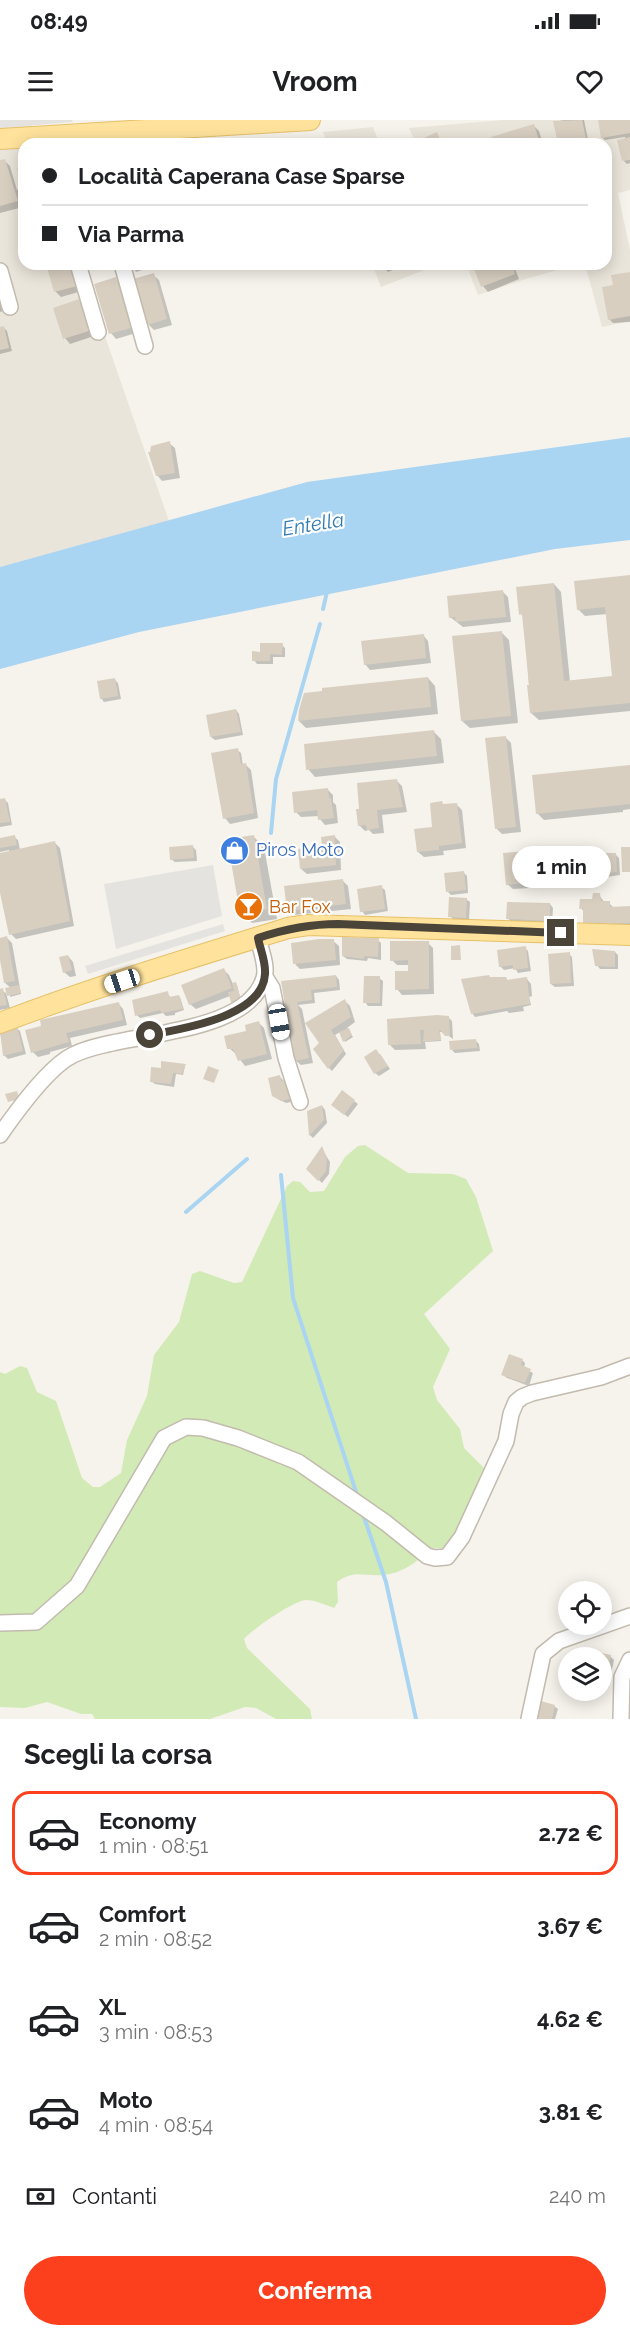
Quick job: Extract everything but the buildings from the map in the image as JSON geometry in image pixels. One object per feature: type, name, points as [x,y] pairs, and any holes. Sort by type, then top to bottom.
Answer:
[{"type":"main road","points":[[99,138],[310,120]]},
{"type":"main road","points":[[0,139],[18,139]]},
{"type":"main road","points":[[0,1023],[51,1004],[288,928],[323,924],[630,935]]},
{"type":"street","points":[[80,270],[98,332]]},
{"type":"street","points":[[124,270],[145,346]]},
{"type":"street","points":[[0,271],[10,307]]},
{"type":"street","points":[[258,938],[265,977],[272,988],[286,1058],[300,1102]]},
{"type":"street","points":[[0,1135],[31,1093],[55,1068],[72,1055],[133,1038],[210,1023],[232,1014],[245,1005],[260,989],[265,977]]},
{"type":"street","points":[[0,1623],[36,1622],[77,1586],[164,1438],[186,1427],[203,1428],[238,1438],[298,1462],[427,1556],[447,1557],[462,1537],[506,1441],[511,1414],[516,1402],[532,1393],[601,1377],[630,1366]]},
{"type":"street","points":[[529,1719],[543,1654],[559,1641],[630,1616]]},
{"type":"street","points":[[621,1719],[622,1677],[630,1660]]},
{"type":"shaded area","points":[[0,120],[29,120],[36,138],[18,138],[18,270],[82,270],[169,521],[0,567]]},
{"type":"shaded area","points":[[0,120],[72,120],[73,122],[0,128]]},
{"type":"shaded area","points":[[503,120],[630,120],[630,190],[618,193],[630,250],[630,321],[602,327],[587,270],[612,270],[612,138],[413,138],[409,128]]},
{"type":"shaded area","points":[[373,127],[378,138],[325,138],[323,132]]},
{"type":"shaded area","points":[[374,270],[424,270],[381,287]]},
{"type":"shaded area","points":[[468,270],[557,270],[526,279],[478,295]]},
{"type":"shaded area","points":[[213,865],[222,916],[116,949],[104,884]]},
{"type":"shaded area","points":[[223,924],[225,931],[88,974],[85,966]]},
{"type":"green space","points":[[365,1145],[408,1173],[453,1174],[466,1179],[476,1197],[493,1251],[424,1314],[450,1349],[433,1387],[437,1400],[460,1429],[464,1448],[484,1468],[454,1536],[444,1548],[429,1548],[415,1562],[397,1572],[384,1575],[349,1576],[337,1582],[338,1602],[334,1608],[313,1601],[300,1602],[274,1616],[244,1639],[247,1648],[310,1709],[312,1719],[276,1719],[256,1708],[245,1707],[210,1719],[95,1719],[92,1714],[81,1714],[47,1702],[25,1708],[0,1707],[0,1372],[5,1374],[20,1366],[27,1368],[37,1392],[56,1401],[82,1478],[93,1487],[100,1487],[121,1473],[127,1440],[147,1396],[154,1355],[179,1322],[192,1274],[200,1271],[234,1283],[242,1282],[287,1186],[293,1181],[300,1182],[310,1192],[324,1191],[345,1157],[358,1146]]},
{"type":"water","name":"Entella","points":[[630,437],[630,540],[555,549],[139,632],[0,669],[0,567],[307,482]]},
{"type":"waterway","points":[[323,609],[327,592]]},
{"type":"waterway","points":[[271,833],[276,779],[320,624]]},
{"type":"waterway","points":[[186,1212],[247,1159]]},
{"type":"waterway","points":[[281,1175],[293,1298],[358,1498]]},
{"type":"waterway","points":[[363,1514],[386,1582],[416,1719]]},
{"type":"place","name":"Piros Moto","points":[[235,850]]},
{"type":"place","name":"Bar Fox","points":[[248,907]]},
{"type":"route","points":[[150,1035],[210,1023],[232,1014],[245,1005],[260,989],[265,974],[258,938],[288,928],[338,924],[561,933]]}]
